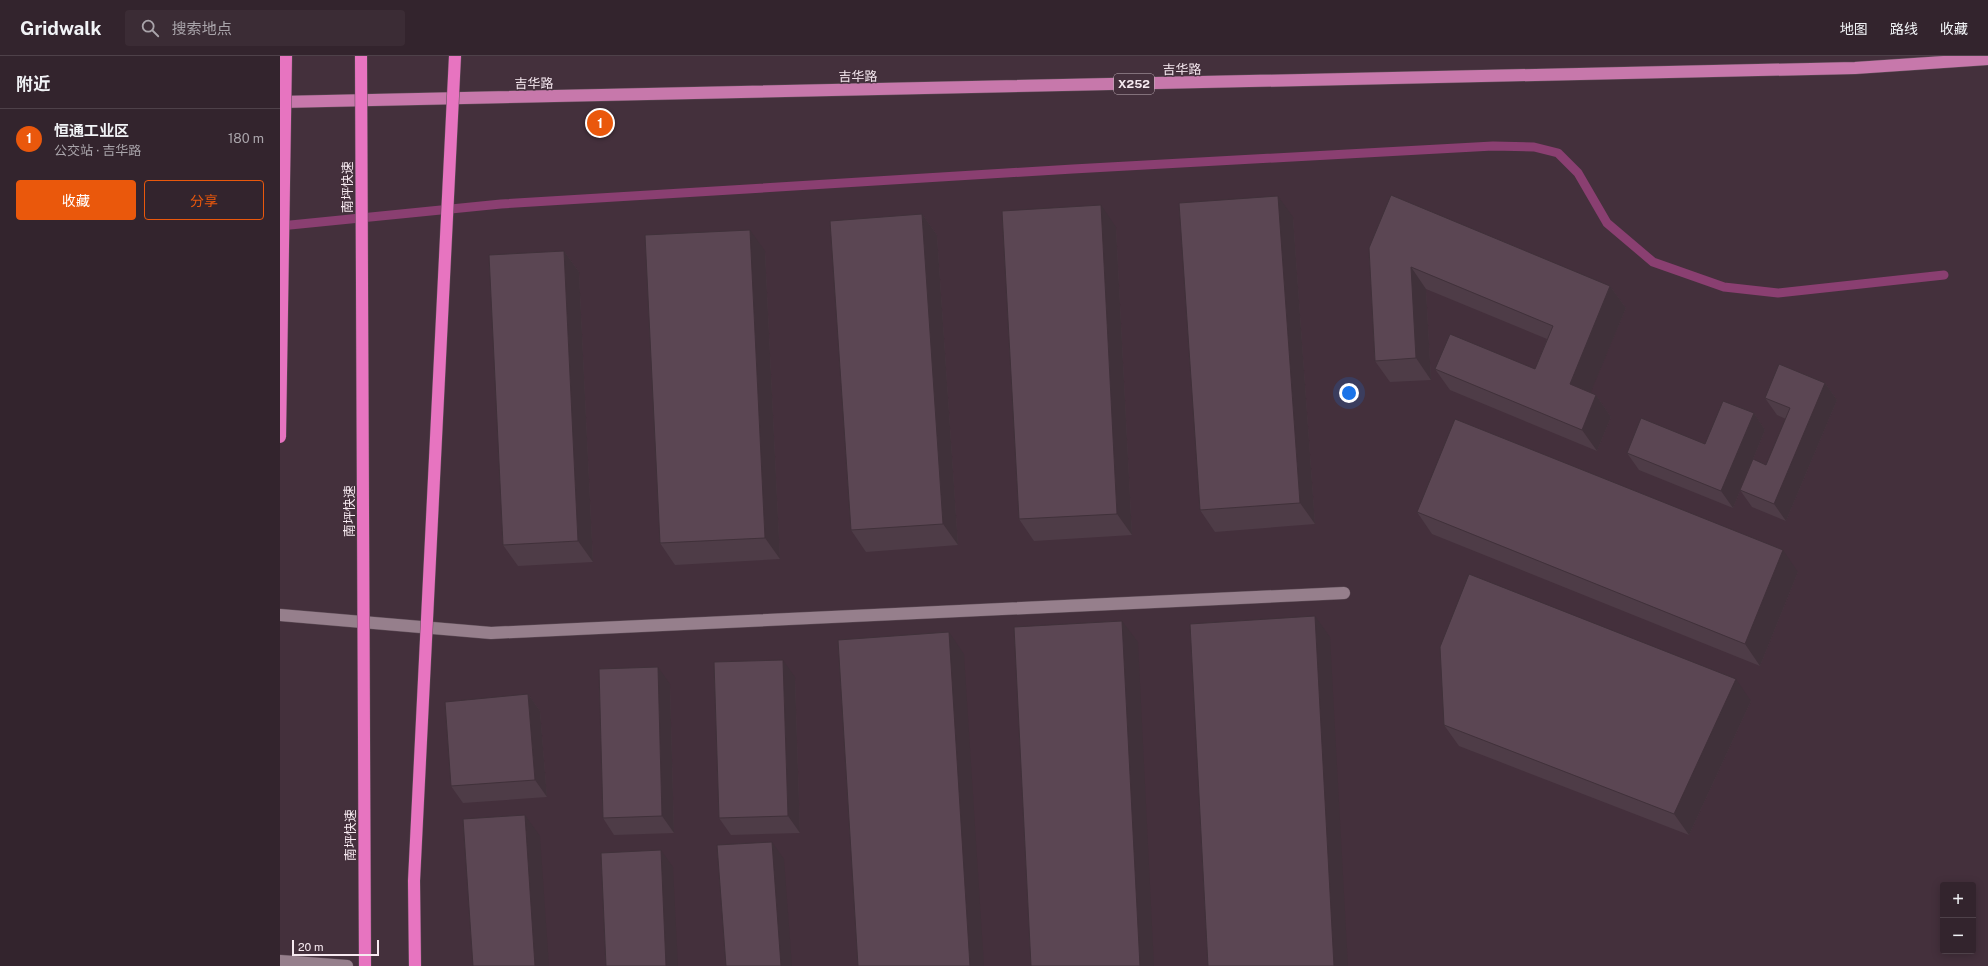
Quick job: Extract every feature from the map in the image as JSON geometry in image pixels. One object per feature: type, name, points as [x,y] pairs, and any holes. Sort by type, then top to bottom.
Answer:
[{"type":"highway","points":[[280,437],[286,56]]},
{"type":"highway","name":"南坪快速","points":[[361,56],[365,966]]},
{"type":"highway","points":[[415,966],[414,881],[455,56]]},
{"type":"main road","name":"吉华路","points":[[280,102],[1855,68],[1988,59]]},
{"type":"street","points":[[280,615],[491,633],[1344,593]]},
{"type":"street","points":[[280,961],[347,966]]},
{"type":"building","points":[[1391,195],[1610,286],[1570,384],[1596,395],[1582,430],[1435,369],[1450,334],[1535,369],[1553,326],[1411,267],[1416,358],[1375,361],[1369,248]]},
{"type":"building","points":[[1278,196],[1300,503],[1200,510],[1179,203]]},
{"type":"building","points":[[1101,205],[1117,514],[1019,519],[1002,211]]},
{"type":"building","points":[[922,214],[943,524],[851,530],[830,221]]},
{"type":"building","points":[[750,230],[765,538],[660,543],[645,235]]},
{"type":"building","points":[[564,251],[578,541],[503,545],[489,255]]},
{"type":"building","points":[[1779,364],[1825,383],[1774,504],[1740,490],[1753,459],[1766,465],[1790,408],[1765,398]]},
{"type":"building","points":[[1723,401],[1754,413],[1721,491],[1627,453],[1641,418],[1705,444]]},
{"type":"building","points":[[1455,419],[1783,550],[1745,644],[1417,512]]},
{"type":"building","points":[[1469,574],[1736,679],[1674,814],[1444,725],[1440,647]]},
{"type":"building","points":[[1315,616],[1334,966],[1208,966],[1190,624]]},
{"type":"building","points":[[1122,621],[1140,966],[1031,966],[1014,627]]},
{"type":"building","points":[[949,632],[970,966],[858,966],[838,640]]},
{"type":"building","points":[[783,660],[788,816],[719,818],[714,662]]},
{"type":"building","points":[[658,667],[662,816],[603,818],[599,669]]},
{"type":"building","points":[[528,694],[535,780],[451,786],[445,702]]},
{"type":"building","points":[[525,815],[535,966],[473,966],[463,819]]},
{"type":"building","points":[[772,842],[781,966],[726,966],[717,845]]},
{"type":"building","points":[[661,850],[666,966],[606,966],[601,853]]},
{"type":"waterway","points":[[280,226],[501,204],[1073,169],[1493,146],[1534,147],[1558,153],[1578,173],[1607,223],[1653,262],[1724,287],[1778,293],[1944,275]]},
{"type":"place","name":"恒通工业区","points":[[600,123]]}]
